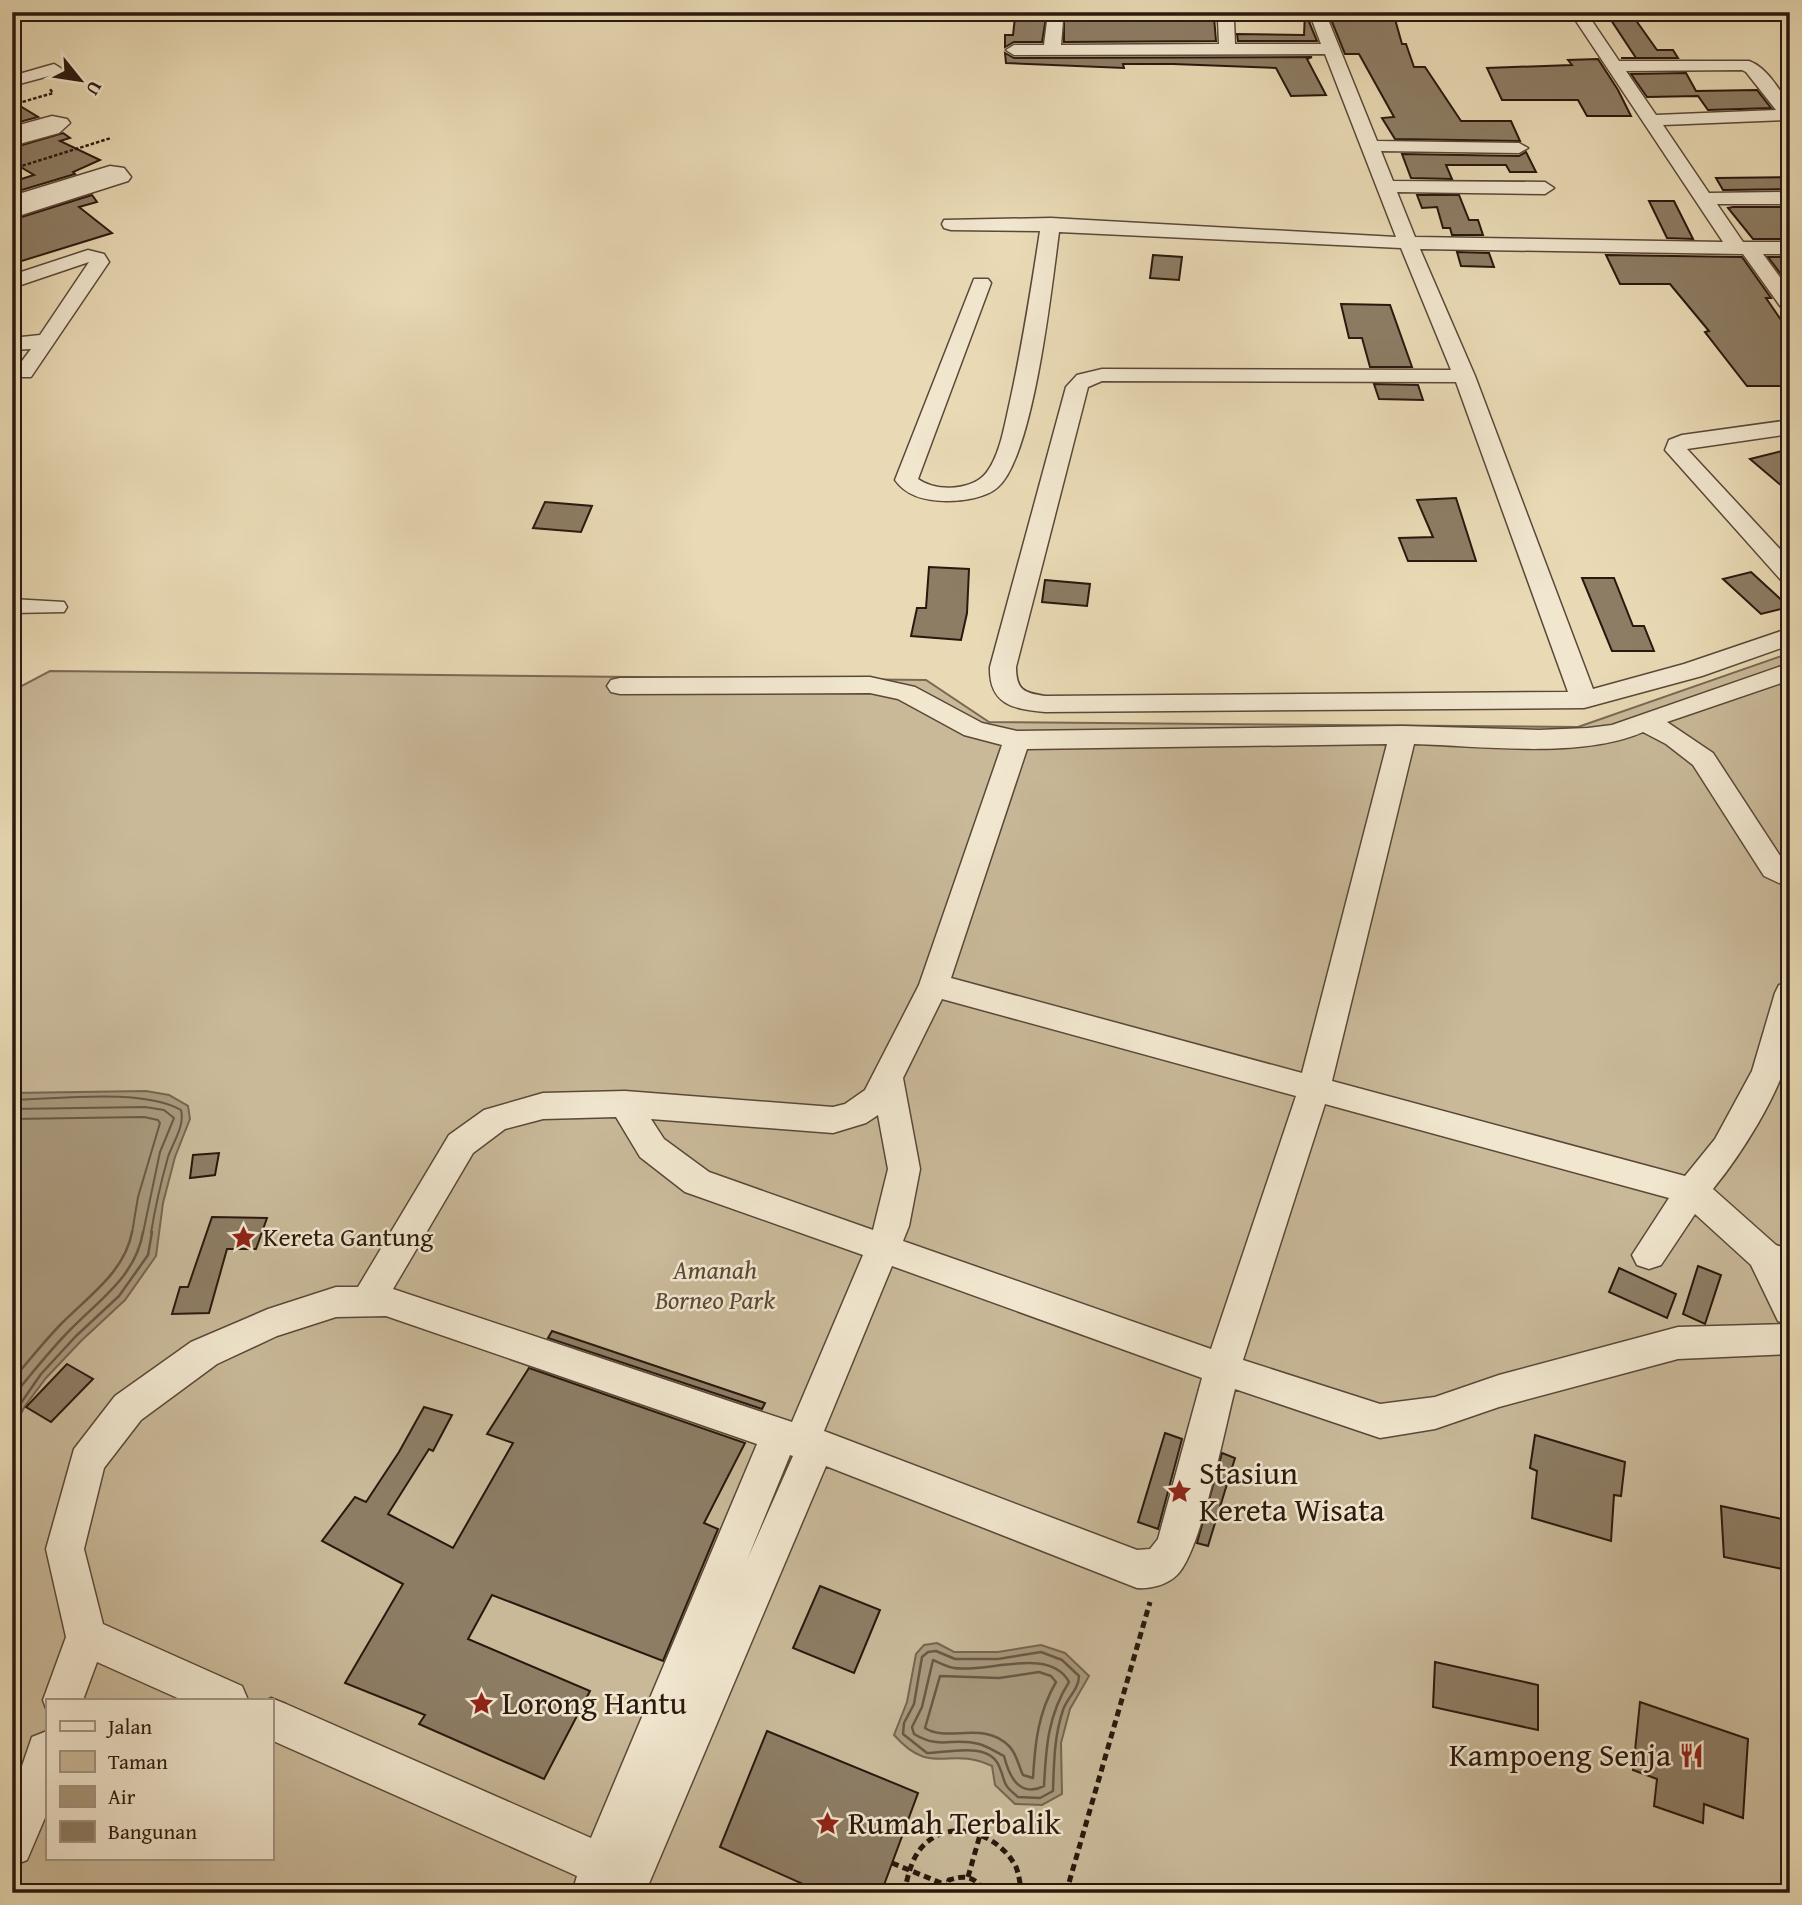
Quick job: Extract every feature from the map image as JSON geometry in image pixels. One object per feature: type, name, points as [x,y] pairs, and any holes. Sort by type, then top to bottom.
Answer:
[{"type":"street","points":[[1317,12],[1408,243],[1464,376],[1584,700]]},
{"type":"street","points":[[1578,12],[1703,199],[1790,306]]},
{"type":"street","points":[[1226,20],[1227,49]]},
{"type":"street","points":[[1052,50],[1055,21]]},
{"type":"street","points":[[1014,50],[1052,50],[1138,43],[1227,49],[1332,49]]},
{"type":"street","points":[[1615,66],[1743,65],[1752,68],[1787,112],[1783,115],[1649,120]]},
{"type":"street","points":[[12,81],[54,69]]},
{"type":"street","points":[[12,133],[52,121],[61,123],[12,141]]},
{"type":"street","points":[[1371,146],[1519,148]]},
{"type":"street","points":[[12,202],[110,170],[118,172],[122,177],[12,212]]},
{"type":"street","points":[[1387,186],[1545,188]]},
{"type":"street","points":[[1703,199],[1790,198]]},
{"type":"street","points":[[951,224],[1051,224],[1408,243],[1790,248]]},
{"type":"street","points":[[981,283],[906,480],[910,486],[922,491],[959,494],[975,490],[993,480],[1004,460],[1027,375],[1051,224]]},
{"type":"street","points":[[12,282],[88,256],[97,258],[99,262],[24,373]]},
{"type":"street","points":[[12,344],[47,341]]},
{"type":"street","points":[[1464,376],[1102,375],[1090,376],[1081,381],[1073,400],[1006,653],[1001,683],[1005,690],[1025,702],[1045,704],[1584,700],[1693,670],[1790,636]]},
{"type":"street","points":[[1790,427],[1682,442],[1677,445],[1676,450],[1790,575]]},
{"type":"street","points":[[12,606],[55,607]]},
{"type":"street","points":[[620,686],[870,685],[894,689],[973,729],[1017,740],[1403,736],[1539,739],[1617,733],[1644,721],[1790,671]]},
{"type":"street","points":[[1644,721],[1675,738],[1703,759],[1774,869],[1790,878]]},
{"type":"street","points":[[63,1699],[86,1637],[65,1549],[87,1461],[128,1408],[204,1353],[268,1324],[336,1302],[386,1301],[799,1440],[1137,1569],[1150,1571],[1160,1568],[1175,1547],[1222,1369],[1314,1088],[1403,736]]},
{"type":"street","points":[[367,1302],[461,1144],[495,1119],[543,1106],[625,1104],[833,1120],[855,1114],[876,1099],[934,985],[1017,740]]},
{"type":"street","points":[[934,985],[1692,1191],[1777,1260],[1790,1310]]},
{"type":"street","points":[[1649,1255],[1692,1191],[1727,1148],[1768,1071],[1790,993]]},
{"type":"street","points":[[273,1720],[612,1882],[892,1226],[904,1170],[887,1078]]},
{"type":"street","points":[[625,1104],[652,1148],[697,1182],[1222,1369],[1380,1421],[1435,1413],[1499,1391],[1678,1343],[1790,1339]]},
{"type":"street","points":[[86,1637],[226,1699]]},
{"type":"street","points":[[12,1845],[34,1794],[46,1755]]},
{"type":"path","points":[[12,169],[111,138]]},
{"type":"path","points":[[1066,1893],[1160,1568]]},
{"type":"path","points":[[904,1893],[918,1849],[929,1838],[949,1831],[965,1830],[1002,1847],[1016,1863],[1022,1893]]},
{"type":"path","points":[[968,1877],[980,1835]]},
{"type":"path","points":[[892,1863],[946,1889],[949,1880],[961,1875],[972,1877],[980,1885],[980,1893]]},
{"type":"green space","name":"Amanah Borneo Park","points":[[1790,653],[1790,1893],[12,1893],[12,691],[50,671],[926,680],[989,722],[1578,727]]},
{"type":"water","points":[[146,1091],[169,1095],[188,1106],[190,1119],[175,1157],[163,1203],[156,1256],[125,1300],[46,1378],[25,1406],[12,1430],[12,1093]]},
{"type":"water","points":[[937,1643],[954,1652],[998,1652],[1041,1645],[1065,1653],[1089,1676],[1070,1709],[1061,1743],[1062,1794],[1042,1805],[1015,1804],[995,1785],[992,1766],[977,1760],[919,1755],[894,1735],[907,1702],[916,1654],[924,1645]]},
{"type":"building","points":[[1305,12],[1317,41],[1238,41],[1237,34],[1304,35]]},
{"type":"building","points":[[1328,12],[1393,12],[1402,44],[1406,44],[1414,67],[1425,67],[1461,121],[1511,121],[1520,141],[1395,139],[1382,118],[1394,117],[1359,54],[1345,54]]},
{"type":"building","points":[[1623,12],[1630,12],[1657,50],[1673,50],[1678,58],[1636,58],[1611,20]]},
{"type":"building","points":[[1015,17],[1046,18],[1042,42],[1014,42],[1005,47],[1005,35],[1013,35]]},
{"type":"building","points":[[1158,17],[1214,17],[1216,41],[1064,42],[1064,19],[1158,20]]},
{"type":"building","points":[[1005,53],[1014,58],[1312,57],[1307,59],[1326,95],[1291,96],[1276,68],[1123,64],[1124,68],[1006,63]]},
{"type":"building","points":[[1598,59],[1631,116],[1587,116],[1578,100],[1502,100],[1487,68],[1572,65],[1568,60]]},
{"type":"building","points":[[1686,73],[1696,91],[1757,90],[1771,108],[1708,110],[1698,96],[1647,97],[1631,74]]},
{"type":"building","points":[[12,101],[38,117],[12,124]]},
{"type":"building","points":[[63,133],[70,138],[60,141],[100,160],[73,172],[75,174],[12,193],[12,182],[34,175],[12,162],[12,148]]},
{"type":"building","points":[[1526,152],[1536,172],[1510,172],[1506,165],[1446,165],[1452,179],[1411,178],[1402,154],[1519,156]]},
{"type":"building","points":[[1790,177],[1790,189],[1723,190],[1716,178]]},
{"type":"building","points":[[92,195],[97,202],[79,207],[112,233],[12,264],[12,220]]},
{"type":"building","points":[[1417,195],[1459,195],[1469,220],[1478,220],[1483,235],[1452,235],[1450,228],[1443,228],[1437,207],[1422,208]]},
{"type":"building","points":[[1649,201],[1674,201],[1693,239],[1667,238]]},
{"type":"building","points":[[1790,207],[1790,239],[1753,239],[1728,208]]},
{"type":"building","points":[[1457,252],[1489,253],[1494,267],[1461,266]]},
{"type":"building","points":[[1153,255],[1182,257],[1179,280],[1150,278]]},
{"type":"building","points":[[1606,255],[1742,257],[1771,298],[1766,298],[1790,333],[1790,386],[1747,386],[1705,332],[1709,331],[1670,284],[1620,284]]},
{"type":"building","points":[[1768,257],[1790,257],[1790,285],[1783,277]]},
{"type":"building","points":[[1341,304],[1390,305],[1412,367],[1370,367],[1362,338],[1349,338]]},
{"type":"building","points":[[1374,384],[1418,385],[1423,400],[1379,399]]},
{"type":"building","points":[[1790,449],[1790,493],[1750,459]]},
{"type":"building","points":[[1456,498],[1476,561],[1408,561],[1399,538],[1433,537],[1417,500]]},
{"type":"building","points":[[545,502],[592,506],[581,532],[533,528]]},
{"type":"building","points":[[929,567],[969,569],[967,613],[961,640],[911,636],[917,608],[926,608]]},
{"type":"building","points":[[1751,572],[1789,607],[1761,614],[1723,579]]},
{"type":"building","points":[[1582,578],[1614,578],[1633,626],[1644,626],[1654,651],[1612,651]]},
{"type":"building","points":[[1045,580],[1090,584],[1087,606],[1042,602]]},
{"type":"building","points":[[219,1153],[215,1175],[190,1178],[193,1155]]},
{"type":"building","points":[[212,1217],[267,1218],[256,1249],[227,1249],[209,1313],[172,1314],[180,1287],[188,1287]]},
{"type":"building","points":[[1698,1266],[1721,1275],[1705,1324],[1683,1314]]},
{"type":"building","points":[[1619,1268],[1676,1294],[1667,1318],[1609,1292]]},
{"type":"building","points":[[552,1331],[765,1403],[762,1409],[548,1338]]},
{"type":"building","points":[[67,1364],[93,1379],[51,1422],[26,1407]]},
{"type":"building","points":[[529,1368],[745,1443],[704,1523],[718,1529],[663,1661],[492,1595],[468,1639],[590,1691],[544,1779],[419,1724],[425,1715],[345,1683],[403,1584],[322,1541],[355,1497],[366,1502],[399,1452],[424,1407],[452,1415],[433,1451],[429,1449],[388,1514],[453,1548],[513,1443],[487,1434]]},
{"type":"building","points":[[1165,1433],[1182,1439],[1158,1529],[1138,1522]]},
{"type":"building","points":[[1535,1435],[1625,1462],[1621,1496],[1614,1495],[1611,1541],[1532,1518],[1537,1471],[1530,1468]]},
{"type":"building","points":[[1222,1453],[1235,1458],[1208,1546],[1197,1543]]},
{"type":"building","points":[[1721,1506],[1782,1519],[1787,1570],[1724,1557]]},
{"type":"building","points":[[820,1586],[880,1610],[854,1673],[793,1648]]},
{"type":"building","points":[[1435,1662],[1538,1685],[1538,1730],[1433,1707]]},
{"type":"building","name":"Kampoeng Senja","points":[[1640,1702],[1748,1739],[1743,1818],[1704,1804],[1703,1823],[1654,1806],[1657,1779],[1633,1770]]},
{"type":"building","points":[[767,1731],[918,1793],[881,1893],[823,1893],[720,1847]]},
{"type":"place","name":"Kereta Gantung","points":[[243,1237]]},
{"type":"place","name":"Stasiun Kereta Wisata","points":[[1179,1491]]},
{"type":"place","name":"Lorong Hantu","points":[[482,1703]]},
{"type":"place","name":"Kampoeng Senja","points":[[1691,1755]]},
{"type":"place","name":"Rumah Terbalik","points":[[828,1823]]}]
